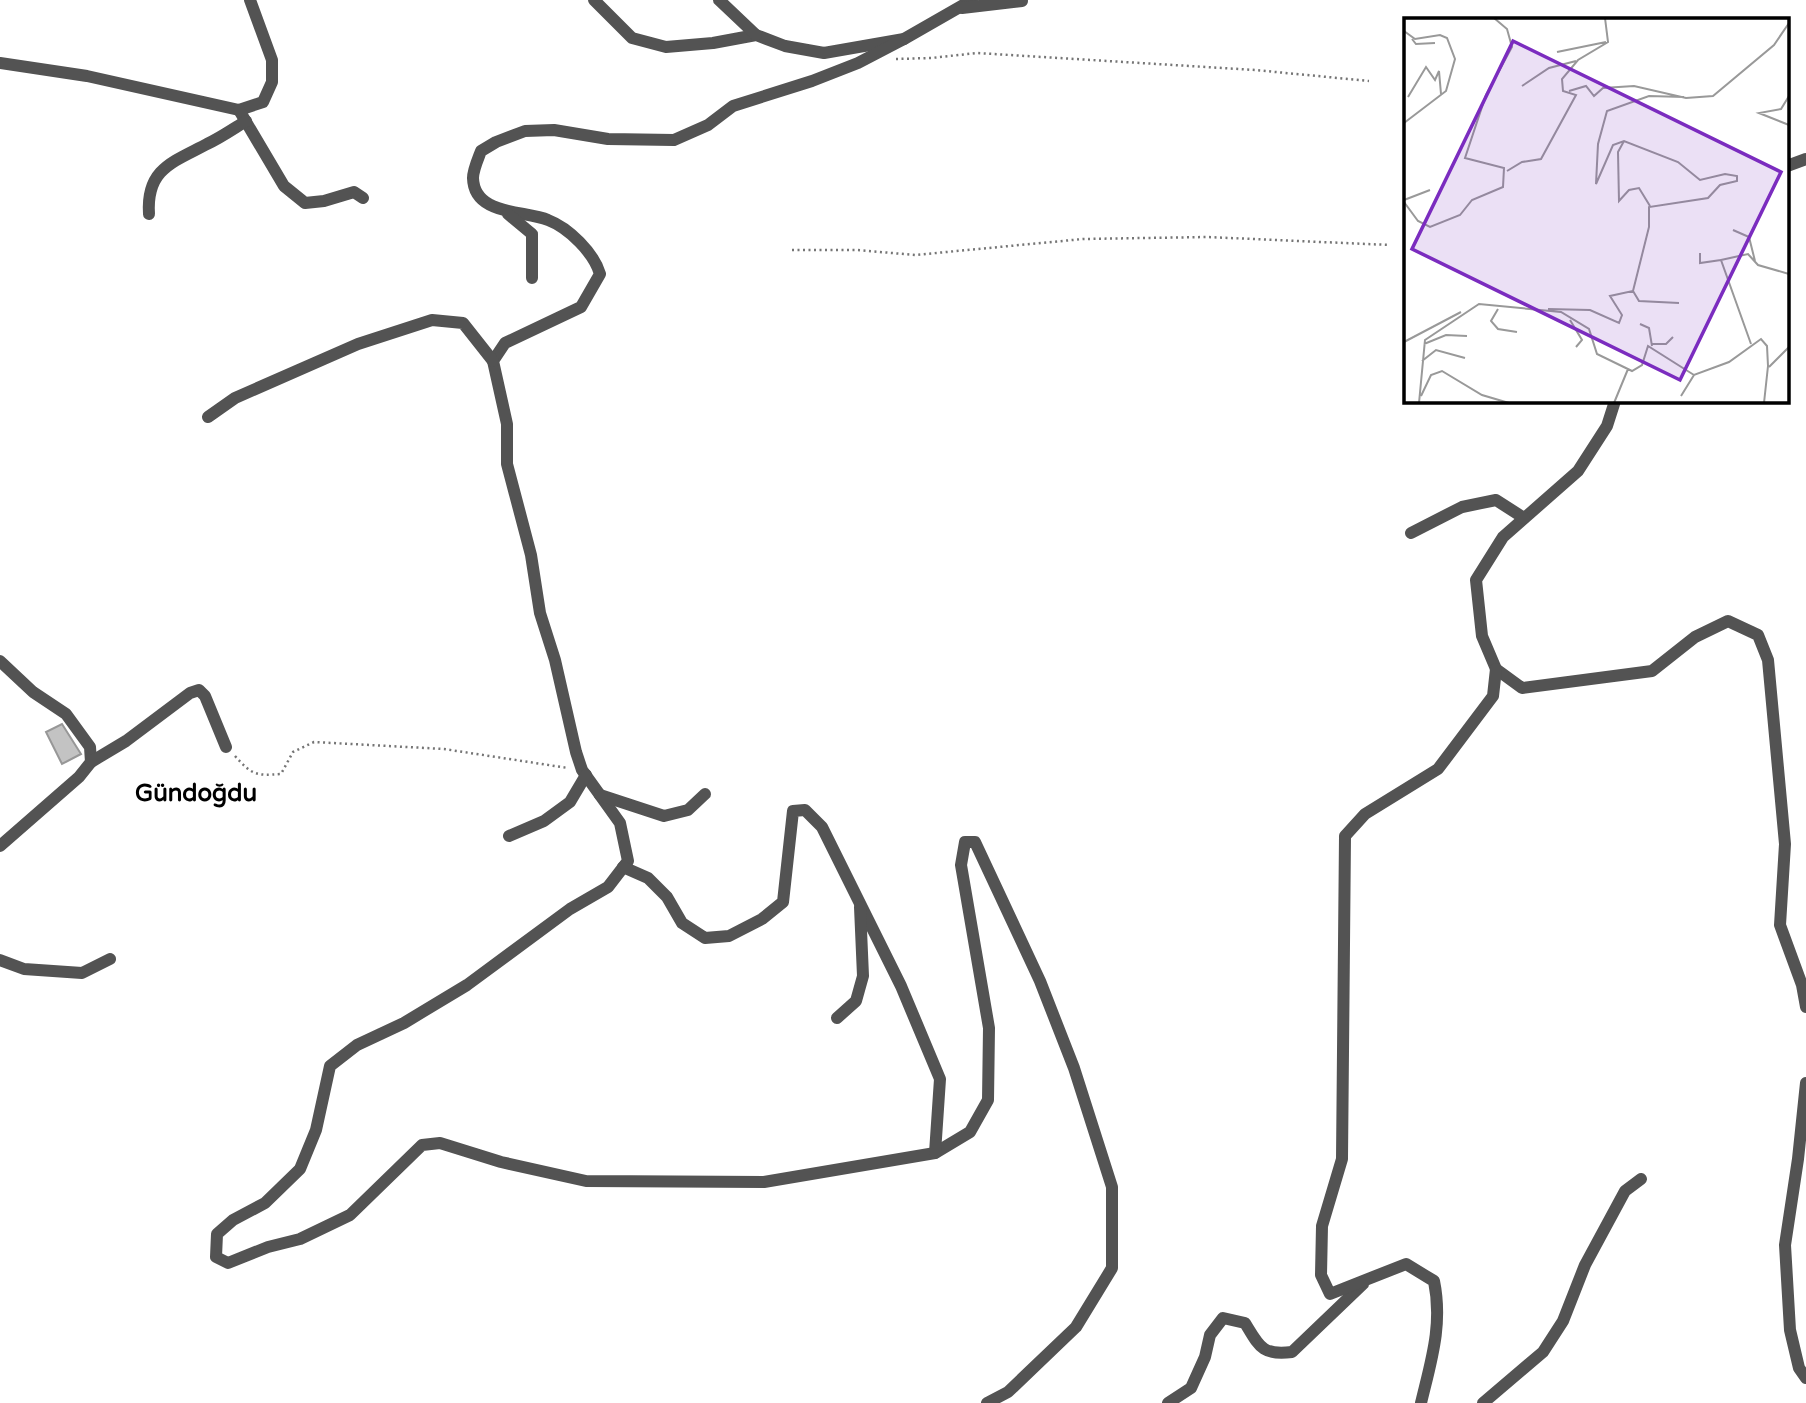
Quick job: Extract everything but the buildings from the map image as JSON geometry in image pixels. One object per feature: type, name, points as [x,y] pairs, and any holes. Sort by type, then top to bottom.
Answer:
[{"type":"street","points":[[149,214],[148,195],[157,176],[173,160],[208,144],[263,102],[272,82],[272,60],[250,0]]},
{"type":"street","points":[[594,0],[632,38],[666,47],[713,43],[756,35]]},
{"type":"street","points":[[719,0],[756,35],[785,46],[824,53],[904,39]]},
{"type":"street","points":[[492,360],[505,343],[581,307],[600,274],[596,260],[582,244],[549,220],[494,208],[483,199],[473,177],[481,151],[496,142],[526,131],[554,130],[608,139],[674,139],[708,125],[733,106],[859,63],[972,0]]},
{"type":"street","points":[[958,8],[1022,1]]},
{"type":"street","points":[[0,63],[87,76],[242,116],[284,186],[305,203],[354,192],[363,198]]},
{"type":"street","points":[[1788,166],[1806,159]]},
{"type":"street","points":[[502,210],[532,234],[532,278]]},
{"type":"street","points":[[208,416],[235,398],[358,344],[432,320],[463,323],[492,360],[507,424],[506,464],[531,555],[540,613],[584,773],[620,823],[628,860],[608,887],[570,909],[467,985],[404,1023],[357,1045],[330,1066],[316,1130],[300,1169],[265,1203],[233,1220],[218,1234],[216,1257],[228,1263],[268,1247],[300,1239],[350,1215],[422,1144],[440,1143],[586,1181],[764,1182],[935,1153],[970,1132],[988,1100],[989,1027],[961,865],[965,842],[975,842],[1040,981],[1074,1068],[1112,1188],[1112,1268],[1076,1327],[1008,1391],[987,1403]]},
{"type":"street","points":[[1420,1403],[1439,1329],[1438,1298],[1434,1281],[1406,1264],[1330,1294],[1321,1275],[1322,1226],[1342,1158],[1345,836],[1365,814],[1438,769],[1493,696],[1496,669],[1482,636],[1476,579],[1503,537],[1578,471],[1607,426],[1615,402]]},
{"type":"street","points":[[1411,533],[1462,507],[1496,500],[1524,518]]},
{"type":"street","points":[[1496,669],[1522,688],[1598,679],[1652,671],[1695,637],[1728,621],[1758,635],[1768,660],[1785,844],[1780,925],[1802,985],[1806,1007]]},
{"type":"street","points":[[0,661],[33,692],[66,714],[90,747],[92,762]]},
{"type":"street","points":[[0,846],[79,778],[92,762],[135,735],[190,693],[199,690],[205,696],[226,747]]},
{"type":"street","points":[[509,835],[544,821],[570,802],[584,773]]},
{"type":"street","points":[[600,795],[664,816],[688,810],[705,794]]},
{"type":"street","points":[[623,867],[649,878],[667,897],[682,923],[705,938],[729,936],[762,919],[783,902],[793,811],[805,810],[822,827],[901,986],[940,1079],[935,1153]]},
{"type":"street","points":[[837,1018],[856,1001],[863,976],[860,903]]},
{"type":"street","points":[[0,960],[24,969],[82,973],[110,959]]},
{"type":"street","points":[[1806,1083],[1798,1159],[1784,1245],[1790,1330],[1799,1368],[1806,1378]]},
{"type":"street","points":[[1483,1403],[1544,1352],[1563,1321],[1585,1265],[1625,1191],[1641,1179]]},
{"type":"street","points":[[1168,1403],[1191,1388],[1205,1357],[1210,1335],[1223,1318],[1245,1322],[1260,1348],[1276,1354],[1292,1352],[1368,1279]]},
{"type":"path","points":[[891,59],[977,53],[1255,70],[1369,81]]},
{"type":"path","points":[[792,250],[857,250],[915,255],[1083,239],[1207,237],[1390,245]]},
{"type":"path","points":[[226,747],[247,770],[259,776],[281,774],[292,752],[314,742],[444,749],[584,773]]},
{"type":"district","name":"Gündoğdu","points":[[196,793]]}]
